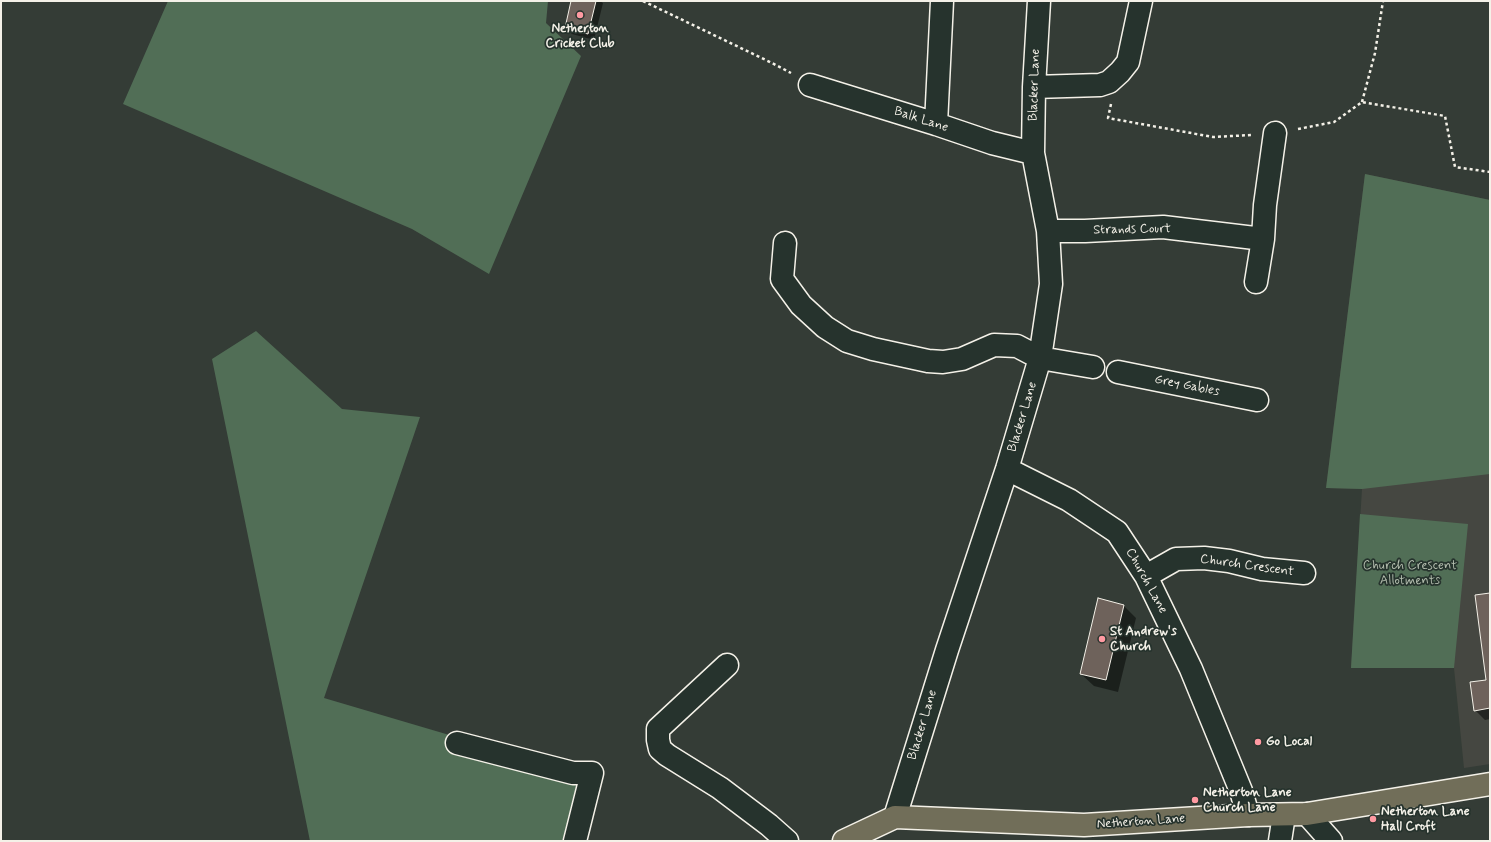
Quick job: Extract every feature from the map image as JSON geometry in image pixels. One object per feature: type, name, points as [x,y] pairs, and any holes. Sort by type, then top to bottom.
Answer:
[{"type":"main road","name":"Netherton Lane","points":[[844,841],[895,817],[1084,825],[1248,815],[1307,814],[1490,784]]},
{"type":"street","points":[[936,124],[942,1]]},
{"type":"street","name":"Blacker Lane","points":[[895,817],[946,650],[1007,469],[1040,358],[1051,284],[1048,231],[1033,152],[1034,87],[1039,1]]},
{"type":"street","points":[[1034,87],[1100,85],[1109,82],[1128,62],[1141,1]]},
{"type":"street","name":"Balk Lane","points":[[810,85],[936,124],[992,144],[1033,152]]},
{"type":"street","points":[[1256,282],[1263,239],[1275,133]]},
{"type":"street","name":"Strands Court","points":[[1048,231],[1085,231],[1162,227],[1263,239]]},
{"type":"street","points":[[785,243],[782,280],[802,304],[825,327],[848,341],[873,349],[943,362],[962,359],[994,345],[1017,346],[1040,358],[1093,367]]},
{"type":"street","name":"Grey Gables","points":[[1118,372],[1257,400]]},
{"type":"street","name":"Church Lane","points":[[1007,469],[1069,500],[1117,532],[1146,576],[1191,669],[1241,791],[1248,815]]},
{"type":"street","name":"Church Crescent","points":[[1146,576],[1176,560],[1204,558],[1262,569],[1304,573]]},
{"type":"street","points":[[727,665],[658,729],[660,749],[667,755],[720,788],[769,824],[787,841]]},
{"type":"street","points":[[457,743],[573,773],[592,774],[575,841]]},
{"type":"street","points":[[1307,814],[1331,841]]},
{"type":"street","points":[[1280,841],[1284,815]]},
{"type":"path","points":[[644,1],[772,63],[810,85]]},
{"type":"path","points":[[1362,102],[1375,53],[1383,1]]},
{"type":"shaded area","points":[[1365,174],[1490,200],[1490,764],[1464,768],[1454,668],[1351,668],[1362,489],[1326,488]]},
{"type":"green space","points":[[168,1],[548,1],[546,23],[581,56],[489,274],[412,229],[123,104]]},
{"type":"green space","points":[[1365,174],[1490,200],[1490,474],[1362,489],[1326,488]]},
{"type":"green space","points":[[256,331],[342,409],[420,417],[324,698],[595,778],[575,841],[310,841],[212,359]]},
{"type":"green space","name":"Church Crescent Allotments","points":[[1360,514],[1468,524],[1454,668],[1351,668]]},
{"type":"building","name":"Netherton Cricket Club","points":[[571,1],[596,1],[588,34],[565,28]]},
{"type":"building","points":[[1490,593],[1490,708],[1474,711],[1470,682],[1486,680],[1475,595]]},
{"type":"building","name":"St Andrew's Church","points":[[1098,598],[1124,605],[1106,680],[1080,674]]},
{"type":"place","name":"Netherton Cricket Club","points":[[580,15]]},
{"type":"place","name":"St Andrew's Church","points":[[1102,639]]},
{"type":"place","name":"Go Local","points":[[1258,742]]},
{"type":"place","name":"Netherton Lane Church Lane","points":[[1195,800]]},
{"type":"place","name":"Netherton Lane Hall Croft","points":[[1373,819]]}]
